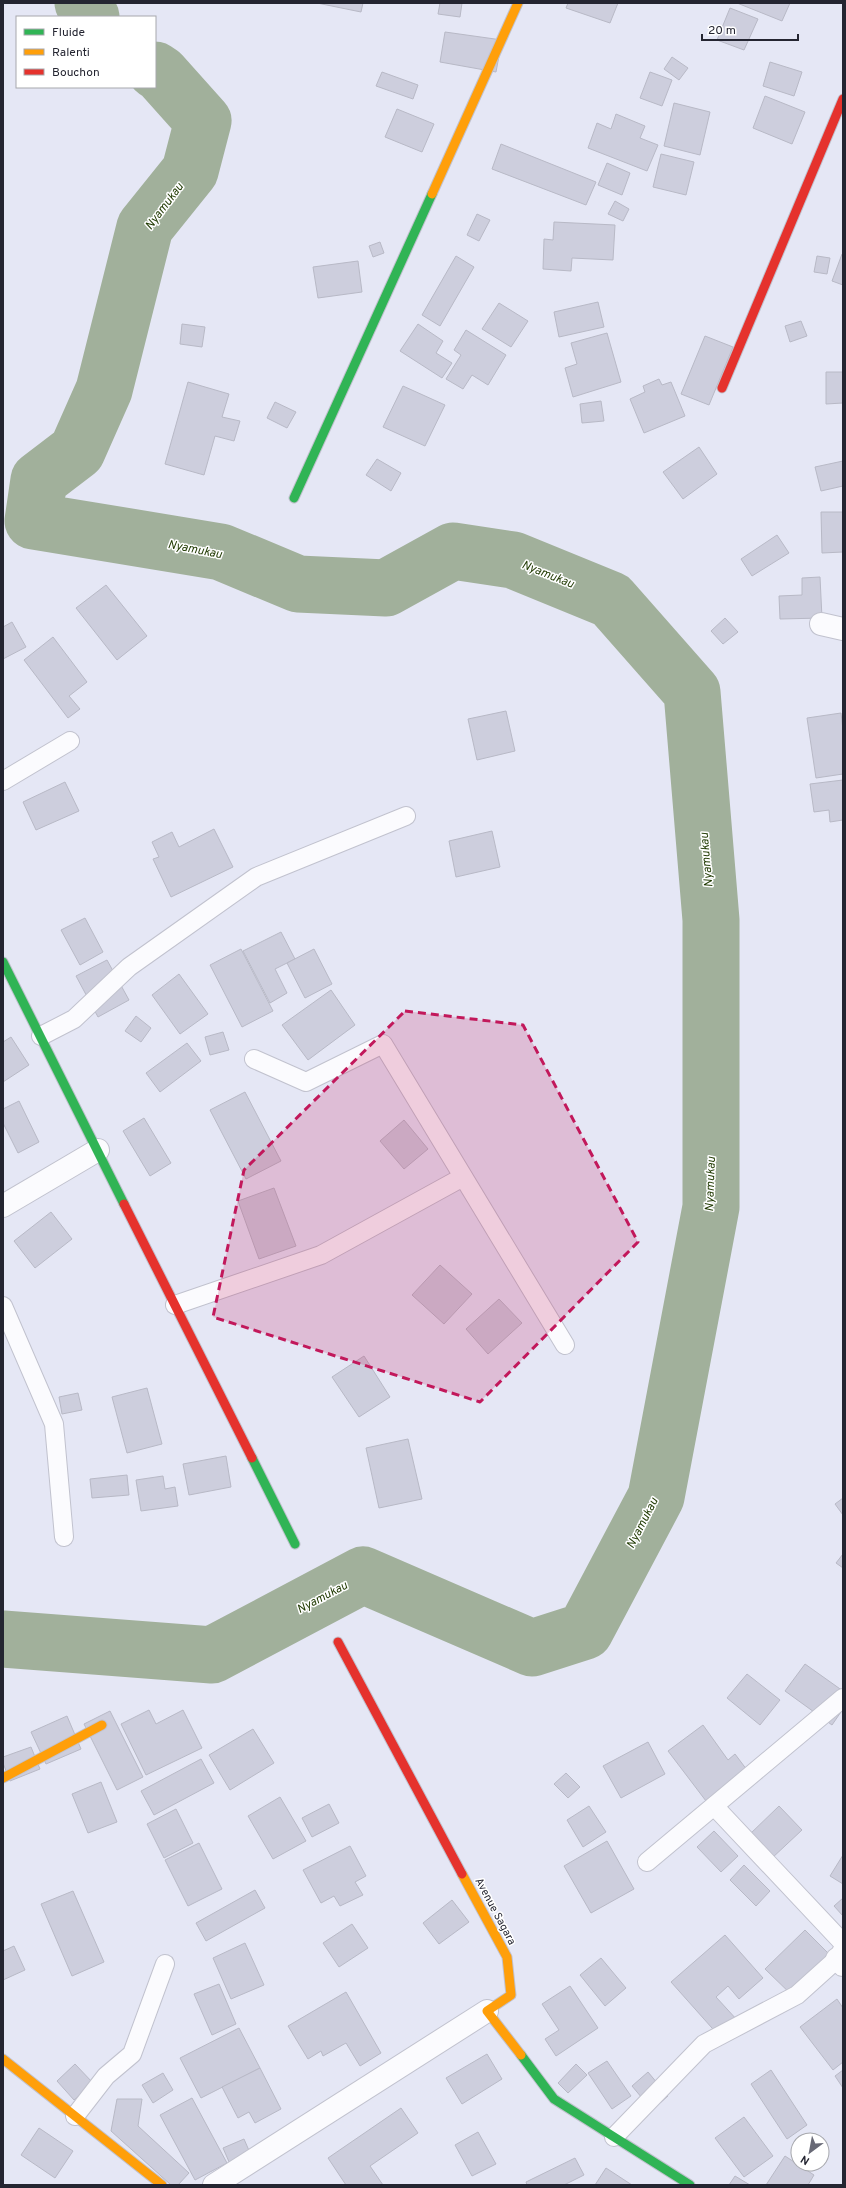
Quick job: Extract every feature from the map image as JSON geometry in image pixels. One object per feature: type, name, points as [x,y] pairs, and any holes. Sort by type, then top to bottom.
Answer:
[{"type":"street","points":[[294,498],[518,3]]},
{"type":"street","points":[[722,388],[843,99]]},
{"type":"street","points":[[821,624],[843,629]]},
{"type":"street","points":[[3,962],[295,1544]]},
{"type":"street","points":[[3,1206],[98,1150]]},
{"type":"street","name":"Avenue Sagara","points":[[338,1642],[507,1957],[511,1995],[487,2011]]},
{"type":"street","points":[[3,1778],[102,1724]]},
{"type":"street","points":[[214,2185],[487,2011],[554,2099],[690,2185]]},
{"type":"street","points":[[6,2066],[75,2116],[162,2185]]},
{"type":"lane","points":[[3,781],[70,741]]},
{"type":"lane","points":[[41,1036],[74,1020],[129,967],[256,877],[406,816]]},
{"type":"lane","points":[[254,1059],[306,1082],[383,1044],[565,1345]]},
{"type":"lane","points":[[175,1305],[321,1255],[463,1177]]},
{"type":"lane","points":[[3,1306],[54,1424],[64,1537]]},
{"type":"lane","points":[[647,1862],[843,1698]]},
{"type":"lane","points":[[614,2137],[704,2044],[797,1995],[841,1954],[714,1806]]},
{"type":"lane","points":[[75,2116],[106,2076],[132,2054],[164,1964]]},
{"type":"highlighted area","points":[[405,1011],[523,1025],[638,1242],[480,1402],[213,1317],[244,1170]]},
{"type":"building","points":[[317,3],[363,3],[361,12]]},
{"type":"building","points":[[440,3],[462,3],[460,17],[438,14]]},
{"type":"building","points":[[568,3],[618,3],[610,23],[566,8]]},
{"type":"building","points":[[737,3],[790,3],[782,21]]},
{"type":"building","points":[[730,8],[758,19],[744,50],[717,40]]},
{"type":"building","points":[[445,32],[502,40],[496,72],[440,62]]},
{"type":"building","points":[[672,57],[688,68],[679,80],[664,69]]},
{"type":"building","points":[[770,62],[802,72],[794,96],[763,86]]},
{"type":"building","points":[[382,72],[418,85],[413,99],[376,86]]},
{"type":"building","points":[[650,72],[672,80],[662,106],[640,98]]},
{"type":"building","points":[[765,96],[805,112],[792,144],[753,128]]},
{"type":"building","points":[[674,103],[710,112],[700,155],[664,146]]},
{"type":"building","points":[[397,109],[434,124],[422,152],[385,137]]},
{"type":"building","points":[[616,114],[645,126],[640,138],[658,145],[647,171],[588,148],[597,123],[611,129]]},
{"type":"building","points":[[501,144],[596,182],[586,205],[492,169]]},
{"type":"building","points":[[661,154],[694,162],[686,195],[653,187]]},
{"type":"building","points":[[607,163],[630,173],[622,195],[598,185]]},
{"type":"building","points":[[615,201],[629,209],[623,221],[608,214]]},
{"type":"building","points":[[477,214],[490,220],[479,241],[467,235]]},
{"type":"building","points":[[554,222],[615,225],[613,260],[572,258],[571,271],[543,269],[544,239],[553,240]]},
{"type":"building","points":[[380,242],[384,253],[373,257],[369,246]]},
{"type":"building","points":[[842,254],[843,255],[843,285],[832,281]]},
{"type":"building","points":[[456,256],[474,267],[440,326],[422,315]]},
{"type":"building","points":[[817,256],[830,258],[827,274],[814,272]]},
{"type":"building","points":[[358,261],[362,292],[318,298],[313,267]]},
{"type":"building","points":[[598,302],[604,327],[559,337],[554,312]]},
{"type":"building","points":[[499,303],[528,321],[511,347],[482,329]]},
{"type":"building","points":[[801,321],[807,336],[790,342],[785,326]]},
{"type":"building","points":[[182,324],[205,327],[202,347],[180,344]]},
{"type":"building","points":[[418,324],[443,341],[436,353],[452,363],[442,378],[400,351]]},
{"type":"building","points":[[466,330],[506,355],[488,385],[472,375],[463,389],[446,379],[461,355],[454,350]]},
{"type":"building","points":[[607,333],[621,382],[573,397],[565,368],[577,364],[571,343]]},
{"type":"building","points":[[705,336],[733,347],[709,405],[681,394]]},
{"type":"building","points":[[826,372],[843,372],[843,403],[826,404]]},
{"type":"building","points":[[659,379],[662,385],[671,382],[685,416],[644,433],[630,399],[645,392],[643,386]]},
{"type":"building","points":[[188,382],[229,394],[222,417],[240,421],[234,441],[215,436],[204,475],[165,464]]},
{"type":"building","points":[[403,386],[445,405],[425,446],[383,427]]},
{"type":"building","points":[[601,401],[604,421],[582,423],[580,404]]},
{"type":"building","points":[[275,402],[296,412],[287,428],[267,418]]},
{"type":"building","points":[[699,447],[717,474],[683,499],[663,472]]},
{"type":"building","points":[[377,459],[401,473],[391,491],[366,475]]},
{"type":"building","points":[[843,461],[843,486],[821,491],[815,467]]},
{"type":"building","points":[[821,512],[843,512],[843,552],[822,553]]},
{"type":"building","points":[[777,535],[789,553],[752,576],[741,559]]},
{"type":"building","points":[[820,577],[822,618],[780,619],[779,596],[802,595],[802,578]]},
{"type":"building","points":[[106,585],[147,636],[117,660],[76,608]]},
{"type":"building","points":[[725,618],[738,632],[723,644],[711,631]]},
{"type":"building","points":[[12,622],[26,647],[3,659],[3,627]]},
{"type":"building","points":[[53,637],[87,682],[69,696],[80,709],[68,718],[24,660]]},
{"type":"building","points":[[506,711],[515,751],[477,760],[468,719]]},
{"type":"building","points":[[841,713],[843,730],[843,774],[816,778],[807,718]]},
{"type":"building","points":[[843,780],[843,820],[830,822],[829,810],[814,812],[810,784]]},
{"type":"building","points":[[65,782],[79,811],[36,830],[23,802]]},
{"type":"building","points":[[214,829],[233,867],[171,897],[153,859],[159,857],[152,842],[172,832],[179,847]]},
{"type":"building","points":[[492,831],[500,867],[456,877],[449,841]]},
{"type":"building","points":[[85,918],[103,952],[80,965],[61,930]]},
{"type":"building","points":[[281,932],[295,959],[275,969],[287,993],[270,1003],[243,951]]},
{"type":"building","points":[[241,949],[273,1011],[242,1027],[210,965]]},
{"type":"building","points":[[314,949],[332,984],[305,998],[287,963]]},
{"type":"building","points":[[107,960],[129,1000],[98,1017],[76,976]]},
{"type":"building","points":[[179,974],[208,1014],[180,1034],[152,995]]},
{"type":"building","points":[[331,990],[355,1025],[308,1060],[282,1025]]},
{"type":"building","points":[[136,1016],[151,1028],[141,1042],[125,1031]]},
{"type":"building","points":[[223,1032],[229,1050],[210,1055],[205,1037]]},
{"type":"building","points":[[11,1037],[29,1065],[3,1082],[3,1042]]},
{"type":"building","points":[[187,1043],[201,1061],[160,1092],[146,1073]]},
{"type":"building","points":[[245,1092],[281,1161],[246,1179],[210,1110]]},
{"type":"building","points":[[19,1101],[39,1142],[18,1153],[3,1123],[3,1109]]},
{"type":"building","points":[[144,1118],[171,1163],[150,1176],[123,1131]]},
{"type":"building","points":[[404,1120],[428,1149],[404,1169],[380,1141]]},
{"type":"building","points":[[274,1188],[296,1246],[259,1259],[238,1201]]},
{"type":"building","points":[[51,1212],[72,1239],[35,1268],[14,1241]]},
{"type":"building","points":[[440,1265],[472,1294],[444,1324],[412,1295]]},
{"type":"building","points":[[499,1299],[522,1323],[488,1354],[466,1329]]},
{"type":"building","points":[[364,1356],[390,1397],[359,1417],[332,1377]]},
{"type":"building","points":[[147,1388],[162,1444],[127,1453],[112,1397]]},
{"type":"building","points":[[78,1393],[82,1410],[62,1414],[59,1397]]},
{"type":"building","points":[[408,1439],[422,1499],[379,1508],[366,1448]]},
{"type":"building","points":[[226,1456],[231,1487],[189,1495],[183,1464]]},
{"type":"building","points":[[127,1475],[129,1495],[92,1498],[90,1479]]},
{"type":"building","points":[[163,1476],[165,1489],[175,1487],[178,1506],[141,1511],[136,1480]]},
{"type":"building","points":[[843,1498],[843,1515],[835,1504]]},
{"type":"building","points":[[843,1554],[843,1568],[836,1563]]},
{"type":"building","points":[[805,1664],[843,1691],[843,1709],[832,1725],[785,1691]]},
{"type":"building","points":[[747,1674],[780,1700],[760,1725],[727,1698]]},
{"type":"building","points":[[149,1710],[156,1724],[183,1710],[202,1748],[146,1775],[121,1724]]},
{"type":"building","points":[[110,1711],[143,1777],[117,1790],[84,1724]]},
{"type":"building","points":[[67,1716],[81,1749],[46,1764],[31,1732]]},
{"type":"building","points":[[703,1725],[728,1760],[735,1754],[747,1770],[706,1801],[668,1751]]},
{"type":"building","points":[[253,1729],[274,1763],[230,1790],[209,1755]]},
{"type":"building","points":[[648,1742],[665,1774],[621,1798],[603,1766]]},
{"type":"building","points":[[31,1747],[40,1769],[10,1781],[3,1763],[3,1757]]},
{"type":"building","points":[[201,1759],[214,1783],[154,1815],[141,1791]]},
{"type":"building","points":[[566,1773],[580,1787],[568,1798],[554,1784]]},
{"type":"building","points":[[101,1782],[117,1822],[88,1833],[72,1794]]},
{"type":"building","points":[[280,1797],[306,1841],[273,1859],[248,1816]]},
{"type":"building","points":[[329,1804],[339,1823],[312,1837],[302,1818]]},
{"type":"building","points":[[589,1806],[606,1832],[583,1847],[567,1820]]},
{"type":"building","points":[[779,1806],[802,1830],[771,1859],[749,1835]]},
{"type":"building","points":[[176,1809],[193,1843],[164,1858],[147,1824]]},
{"type":"building","points":[[714,1831],[738,1856],[721,1872],[697,1847]]},
{"type":"building","points":[[607,1841],[634,1889],[591,1913],[564,1866]]},
{"type":"building","points":[[199,1843],[222,1889],[188,1906],[165,1860]]},
{"type":"building","points":[[350,1846],[366,1876],[355,1882],[363,1895],[340,1906],[334,1896],[321,1903],[303,1870]]},
{"type":"building","points":[[843,1855],[843,1884],[830,1876]]},
{"type":"building","points":[[744,1865],[770,1891],[756,1906],[730,1880]]},
{"type":"building","points":[[255,1890],[265,1908],[206,1941],[196,1923]]},
{"type":"building","points":[[73,1891],[104,1962],[72,1976],[41,1904]]},
{"type":"building","points":[[843,1898],[843,1916],[834,1906]]},
{"type":"building","points":[[452,1900],[469,1922],[439,1944],[423,1923]]},
{"type":"building","points":[[352,1924],[368,1948],[339,1967],[323,1943]]},
{"type":"building","points":[[805,1930],[835,1960],[796,1999],[765,1969]]},
{"type":"building","points":[[725,1935],[763,1978],[739,1999],[728,1986],[716,1997],[738,2021],[720,2037],[671,1982]]},
{"type":"building","points":[[245,1943],[264,1985],[231,1999],[213,1958]]},
{"type":"building","points":[[14,1946],[25,1970],[3,1980],[3,1951]]},
{"type":"building","points":[[601,1958],[626,1988],[605,2006],[580,1975]]},
{"type":"building","points":[[219,1984],[236,2024],[212,2035],[194,1994]]},
{"type":"building","points":[[570,1986],[598,2028],[556,2056],[545,2039],[559,2030],[542,2004]]},
{"type":"building","points":[[346,1992],[381,2053],[360,2066],[346,2043],[323,2056],[321,2051],[308,2059],[288,2026]]},
{"type":"building","points":[[837,1999],[843,2008],[843,2062],[833,2070],[800,2027]]},
{"type":"building","points":[[239,2028],[260,2068],[201,2098],[180,2058]]},
{"type":"building","points":[[487,2054],[502,2079],[462,2104],[446,2078]]},
{"type":"building","points":[[607,2061],[631,2096],[612,2109],[588,2073]]},
{"type":"building","points":[[75,2064],[93,2083],[74,2100],[57,2081]]},
{"type":"building","points":[[576,2064],[587,2075],[568,2093],[558,2083]]},
{"type":"building","points":[[260,2068],[281,2109],[255,2123],[249,2112],[238,2118],[222,2087]]},
{"type":"building","points":[[771,2070],[807,2125],[797,2132],[790,2132],[790,2137],[787,2139],[751,2084]]},
{"type":"building","points":[[843,2070],[843,2088],[835,2076]]},
{"type":"building","points":[[648,2072],[668,2096],[652,2110],[632,2086]]},
{"type":"building","points":[[163,2073],[173,2090],[153,2103],[142,2085]]},
{"type":"building","points":[[192,2098],[227,2163],[195,2180],[160,2115]]},
{"type":"building","points":[[117,2099],[142,2099],[138,2126],[189,2173],[178,2185],[171,2185],[111,2131]]},
{"type":"building","points":[[401,2108],[418,2133],[370,2166],[383,2185],[346,2185],[328,2158]]},
{"type":"building","points":[[744,2117],[773,2156],[744,2177],[715,2138]]},
{"type":"building","points":[[39,2128],[73,2151],[55,2178],[21,2155]]},
{"type":"building","points":[[478,2132],[496,2164],[472,2176],[455,2145]]},
{"type":"building","points":[[244,2139],[254,2162],[233,2171],[223,2148]]},
{"type":"building","points":[[785,2156],[790,2159],[790,2172],[809,2172],[814,2175],[808,2185],[766,2185]]},
{"type":"building","points":[[575,2158],[584,2175],[564,2185],[527,2185],[526,2182]]},
{"type":"building","points":[[606,2168],[632,2185],[595,2185]]},
{"type":"building","points":[[735,2176],[750,2185],[729,2185]]},
{"type":"waterway","name":"Nyamukau","points":[[83,3],[90,16]]},
{"type":"waterway","name":"Nyamukau","points":[[3,1639],[212,1655],[363,1575],[532,1648],[585,1631],[656,1497],[711,1207],[711,920],[692,692],[611,600],[513,560],[453,551],[386,588],[298,584],[221,552],[33,521],[39,480],[77,451],[104,390],[145,227],[190,171],[203,121],[161,74],[156,71]]},
{"type":"traffic: fast","points":[[294,498],[432,194]]},
{"type":"traffic: fast","points":[[3,962],[124,1204]]},
{"type":"traffic: fast","points":[[252,1458],[295,1544]]},
{"type":"traffic: fast","points":[[521,2055],[554,2099],[690,2185]]},
{"type":"traffic: slow","points":[[432,194],[518,3]]},
{"type":"traffic: slow","points":[[3,1778],[102,1725]]},
{"type":"traffic: slow","points":[[462,1874],[507,1957],[511,1995],[487,2011],[521,2055]]},
{"type":"traffic: slow","points":[[3,2059],[162,2185]]},
{"type":"traffic: jam","points":[[722,388],[843,99]]},
{"type":"traffic: jam","points":[[124,1204],[252,1458]]},
{"type":"traffic: jam","points":[[338,1642],[462,1874]]}]
